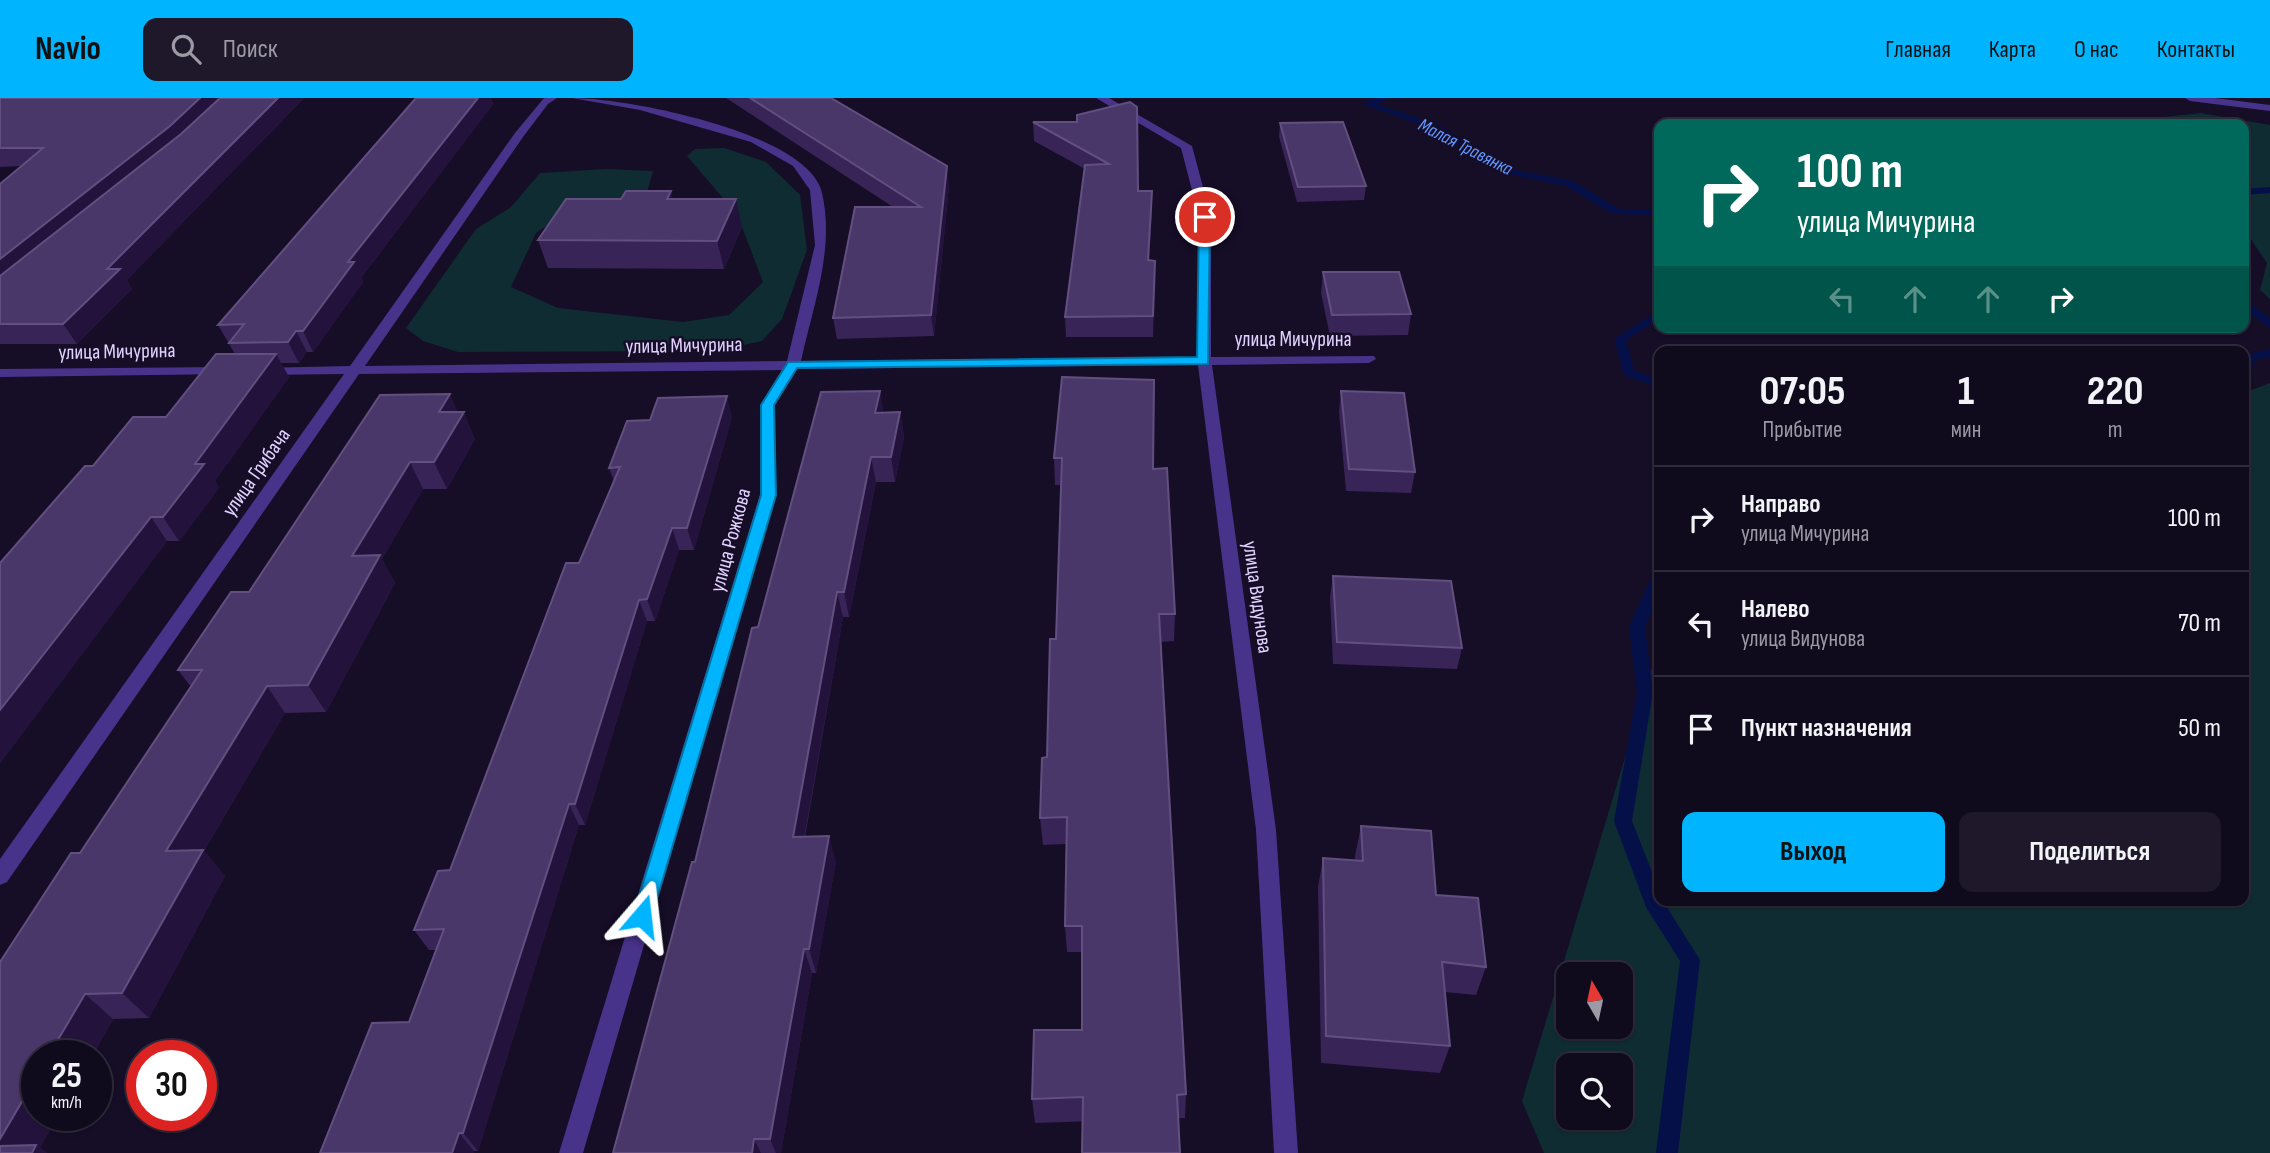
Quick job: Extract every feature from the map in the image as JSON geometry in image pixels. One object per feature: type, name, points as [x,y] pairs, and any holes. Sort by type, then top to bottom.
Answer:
[{"type":"street","name":"улица Грибача","points":[[0,876],[352,370],[519,135],[544,102],[552,98]]},
{"type":"street","name":"улица Рожкова","points":[[571,1153],[768,495],[768,405],[793,365],[821,245],[816,190],[797,164],[742,137],[640,107],[577,98]]},
{"type":"street","name":"улица Видунова","points":[[1101,98],[1186,146],[1205,217],[1203,361],[1266,830],[1286,1153]]},
{"type":"street","points":[[2190,98],[2270,108]]},
{"type":"street","name":"улица Мичурина","points":[[0,373],[1368,359]]},
{"type":"green space","points":[[2201,113],[2236,119],[2145,119]]},
{"type":"green space","points":[[2249,121],[2270,125],[2270,299],[2260,290],[2267,263],[2249,236]]},
{"type":"green space","points":[[724,148],[766,162],[800,195],[807,250],[782,319],[762,341],[716,351],[458,352],[423,341],[406,328],[476,229],[511,207],[540,173],[606,169],[653,171],[647,192],[621,208],[567,212],[536,233],[511,287],[558,308],[683,322],[729,315],[763,282],[742,227],[723,198],[687,156],[695,149]]},
{"type":"green space","points":[[2270,383],[2270,1153],[1544,1153],[1522,1101],[1556,988],[1556,1040],[1633,1040],[1633,962],[1564,962],[1654,661],[1654,906],[2249,906],[2249,391]]},
{"type":"building","points":[[0,98],[200,98],[170,126],[0,259],[0,184],[43,148],[0,148]]},
{"type":"building","points":[[220,98],[278,98],[107,269],[120,269],[63,324],[0,324],[0,276],[181,134]]},
{"type":"building","points":[[416,98],[478,98],[348,262],[354,262],[303,331],[296,331],[288,342],[229,343],[244,324],[218,325]]},
{"type":"building","points":[[750,98],[831,98],[947,166],[931,315],[833,318],[855,207],[921,207]]},
{"type":"building","points":[[1130,102],[1137,107],[1138,191],[1152,191],[1148,260],[1155,261],[1153,316],[1065,317],[1085,165],[1109,164],[1033,122],[1077,122],[1077,115]]},
{"type":"building","points":[[1343,122],[1366,186],[1298,187],[1280,123]]},
{"type":"building","points":[[626,191],[671,191],[667,199],[736,199],[717,241],[538,240],[566,199],[621,199]]},
{"type":"building","points":[[1323,272],[1399,272],[1411,314],[1332,315]]},
{"type":"building","points":[[216,354],[276,354],[195,464],[204,464],[163,517],[151,517],[0,710],[0,563],[85,466],[93,466],[133,417],[166,417]]},
{"type":"building","points":[[1062,377],[1154,380],[1153,469],[1167,468],[1175,614],[1159,614],[1186,1094],[1177,1095],[1180,1153],[1082,1153],[1083,1097],[1032,1099],[1034,1030],[1082,1030],[1082,926],[1065,926],[1067,817],[1040,818],[1042,758],[1047,757],[1050,639],[1056,639],[1062,458],[1054,458]]},
{"type":"building","points":[[880,391],[875,413],[900,412],[891,457],[871,457],[844,592],[837,592],[793,837],[829,836],[809,949],[804,949],[770,1139],[754,1139],[752,1153],[613,1153],[692,862],[695,862],[752,628],[758,627],[821,392]]},
{"type":"building","points":[[1341,391],[1404,393],[1415,472],[1349,469]]},
{"type":"building","points":[[450,394],[439,412],[464,412],[434,462],[410,462],[352,556],[380,555],[308,685],[267,686],[166,851],[203,850],[122,993],[85,994],[58,1040],[21,1040],[21,1103],[0,1139],[0,962],[71,853],[80,853],[202,670],[178,670],[231,592],[249,592],[380,395]]},
{"type":"building","points":[[727,396],[687,528],[672,528],[647,599],[639,600],[575,804],[569,804],[463,1133],[459,1133],[452,1153],[320,1153],[372,1023],[409,1022],[444,929],[414,930],[438,871],[450,870],[566,563],[579,563],[620,467],[609,468],[627,421],[650,420],[658,398]]},
{"type":"building","points":[[1333,576],[1451,581],[1462,648],[1337,642]]},
{"type":"building","points":[[1361,826],[1431,831],[1436,895],[1478,898],[1486,967],[1442,962],[1450,1046],[1326,1036],[1323,858],[1363,861]]},
{"type":"building","points":[[36,1145],[32,1153],[0,1153],[0,1146]]},
{"type":"waterway","name":"Малая Травянка","points":[[1384,98],[1368,104],[1438,128],[1507,171],[1569,183],[1617,212],[1654,212]]},
{"type":"waterway","points":[[2249,192],[2270,190]]},
{"type":"waterway","points":[[2249,307],[2270,324]]},
{"type":"waterway","name":"Малая Травянка","points":[[1654,317],[1620,339],[1628,372],[1654,382]]},
{"type":"waterway","points":[[2249,358],[2270,353]]},
{"type":"waterway","points":[[1654,589],[1637,627],[1645,692],[1623,821],[1654,902]]},
{"type":"waterway","points":[[1656,906],[1690,960],[1667,1153]]},
{"type":"route","points":[[642,916],[768,495],[768,405],[793,365],[1203,361],[1205,217]]}]
